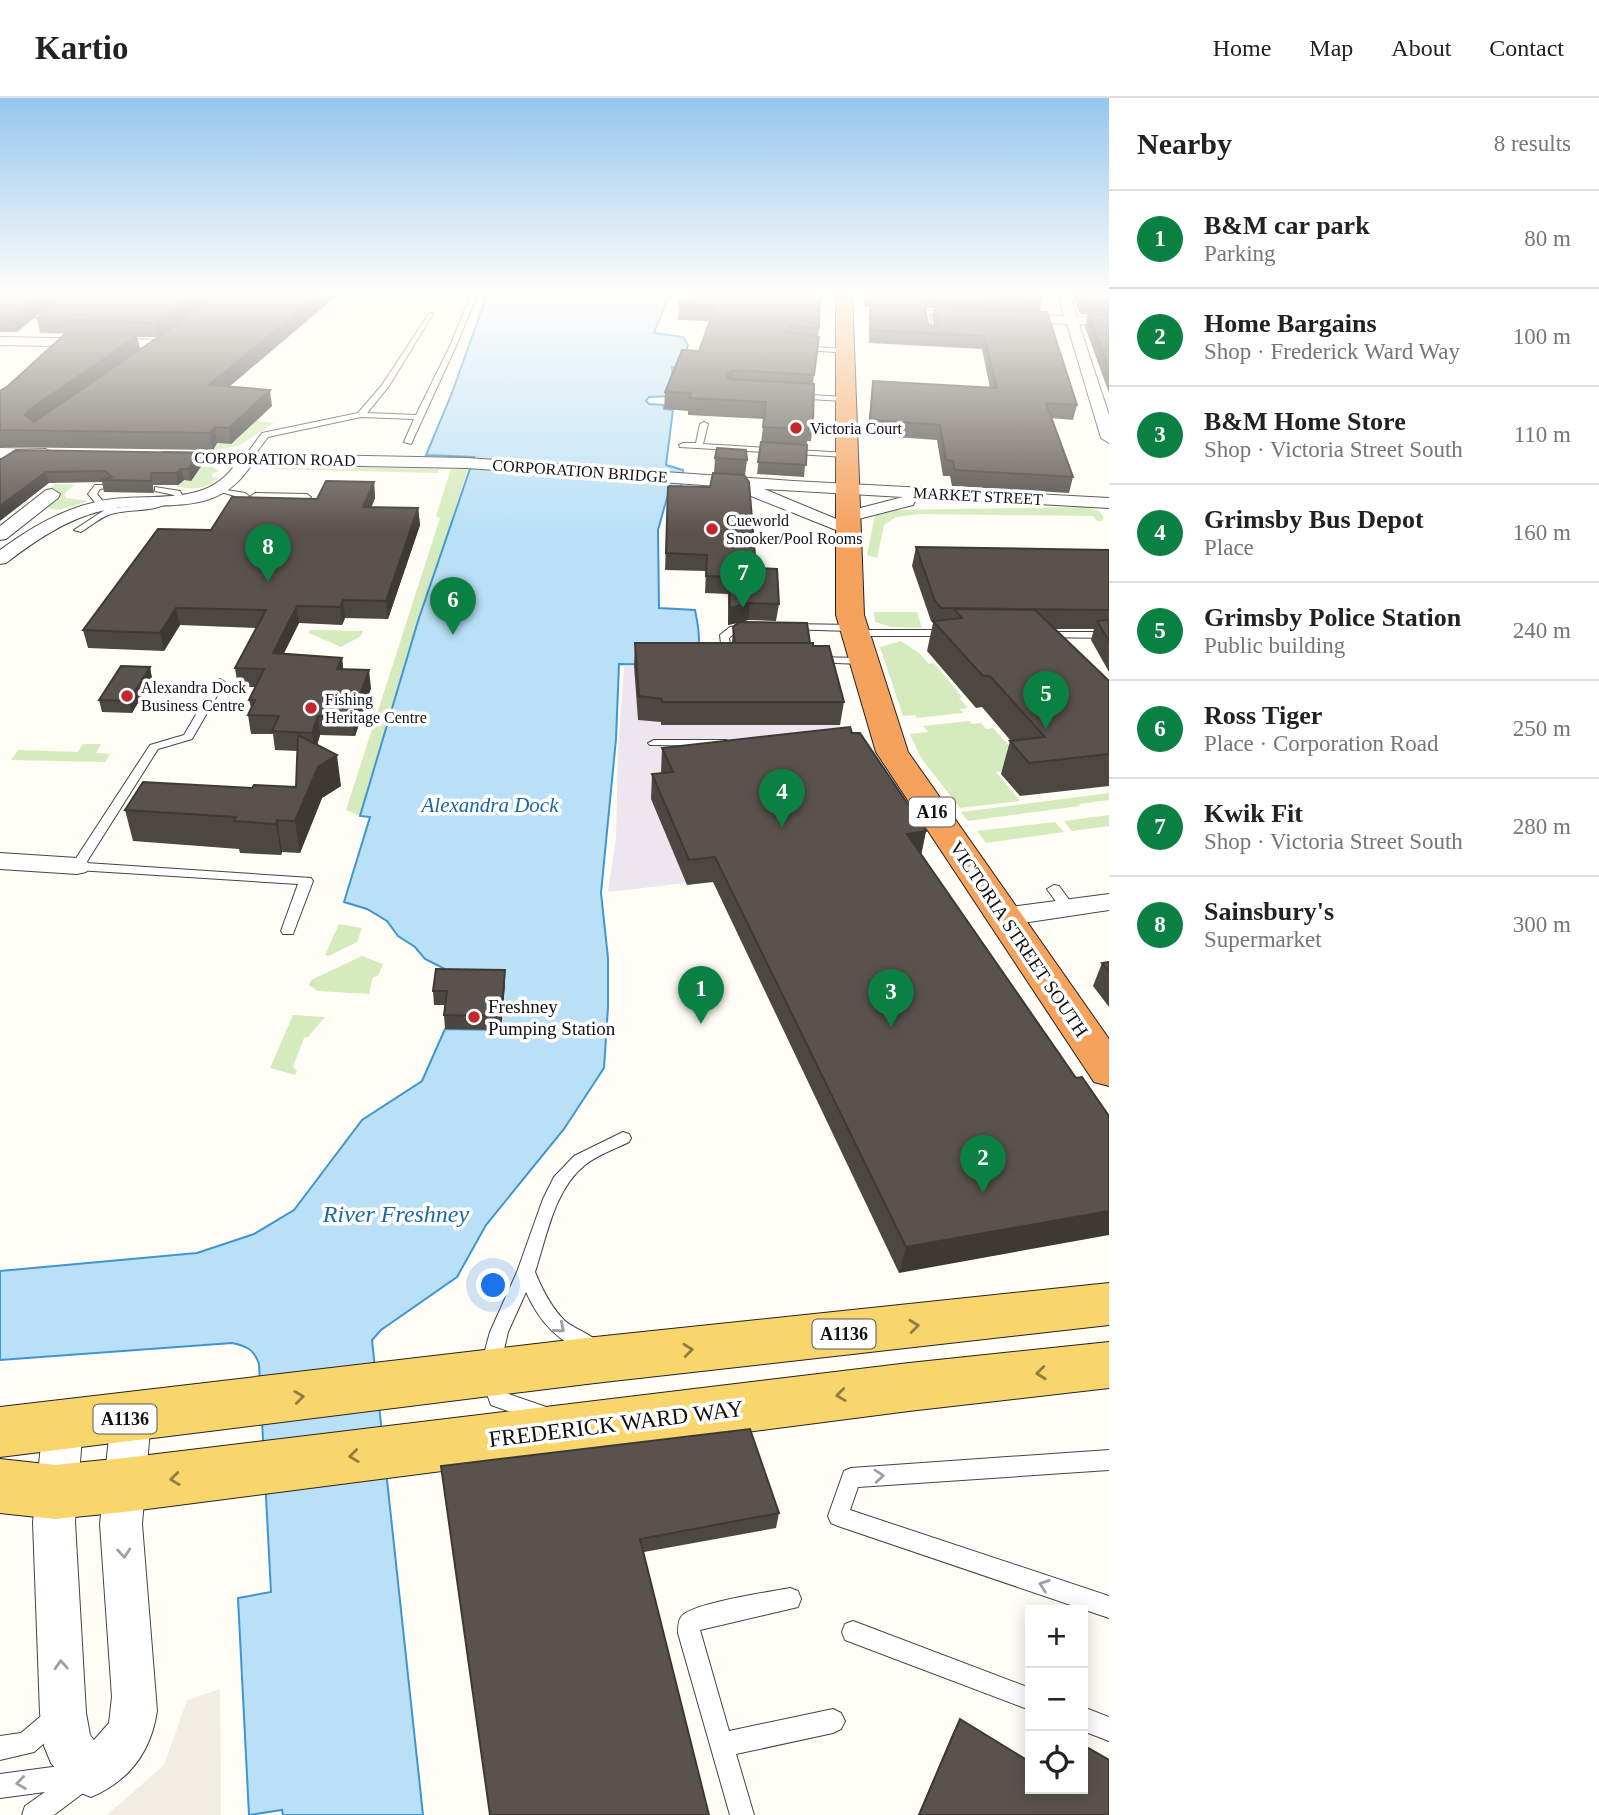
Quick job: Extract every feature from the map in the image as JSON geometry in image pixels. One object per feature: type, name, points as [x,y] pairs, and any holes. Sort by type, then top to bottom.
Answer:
[{"type":"highway","name":"A16","points":[[845,372],[847,512]]},
{"type":"highway","name":"VICTORIA STREET SOUTH","points":[[847,512],[850,615],[881,742],[892,752],[1109,1072]]},
{"type":"main road","name":"A1136","points":[[0,1432],[232,1406],[489,1372],[1109,1304]]},
{"type":"main road","name":"FREDERICK WARD WAY","points":[[0,1486],[55,1492],[124,1485],[1109,1365]]},
{"type":"street","points":[[1092,372],[1102,396],[1109,439]]},
{"type":"street","points":[[0,453],[65,455]]},
{"type":"street","name":"CORPORATION ROAD","points":[[149,457],[467,463]]},
{"type":"street","points":[[0,559],[39,529],[102,505],[218,490],[234,478],[247,459]]},
{"type":"street","name":"CORPORATION BRIDGE","points":[[467,463],[730,481]]},
{"type":"street","points":[[730,481],[847,512],[955,495]]},
{"type":"street","name":"MARKET STREET","points":[[730,481],[847,512],[955,495],[1109,503]]},
{"type":"street","points":[[0,535],[52,494]]},
{"type":"street","points":[[0,861],[77,866]]},
{"type":"street","points":[[1003,917],[1061,898],[1109,902]]},
{"type":"street","points":[[63,1426],[55,1492],[63,1713],[68,1746],[91,1773],[120,1752],[134,1720],[135,1697],[121,1524],[131,1418]]},
{"type":"lane","points":[[361,415],[394,372]]},
{"type":"lane","points":[[408,442],[440,372]]},
{"type":"lane","points":[[781,395],[845,399]]},
{"type":"lane","points":[[247,459],[265,435],[361,415],[419,417]]},
{"type":"lane","points":[[699,446],[704,424]]},
{"type":"lane","points":[[683,445],[846,455]]},
{"type":"lane","points":[[102,505],[92,494],[98,487],[108,487]]},
{"type":"lane","points":[[218,490],[250,496],[307,497]]},
{"type":"lane","points":[[78,530],[109,511],[158,505],[170,495]]},
{"type":"lane","points":[[741,660],[727,660],[724,636],[734,629],[761,626]]},
{"type":"lane","points":[[774,627],[857,640],[964,634]]},
{"type":"lane","points":[[1030,635],[1109,635]]},
{"type":"lane","points":[[808,660],[857,640]]},
{"type":"lane","points":[[220,682],[188,737],[154,747],[77,866],[306,881],[288,931]]},
{"type":"lane","points":[[653,743],[736,743]]},
{"type":"lane","points":[[584,1428],[498,1399],[489,1372],[499,1332],[526,1272],[534,1242],[560,1182],[580,1160],[622,1138]]},
{"type":"lane","points":[[526,1272],[537,1299],[554,1325],[575,1340],[620,1357]]},
{"type":"lane","points":[[1109,1460],[851,1478],[838,1516],[1109,1607]]},
{"type":"lane","points":[[742,1815],[689,1633],[689,1624],[698,1618],[790,1599]]},
{"type":"lane","points":[[853,1632],[1025,1697]]},
{"type":"lane","points":[[0,1748],[26,1744],[63,1713]]},
{"type":"lane","points":[[721,1745],[833,1721]]},
{"type":"lane","points":[[1088,1721],[1109,1729]]},
{"type":"lane","points":[[0,1786],[91,1773]]},
{"type":"lane","points":[[34,1815],[91,1773]]},
{"type":"shaded area","points":[[624,666],[826,669],[840,727],[856,757],[921,856],[608,892],[616,838],[618,748]]},
{"type":"shaded area","points":[[220,1689],[221,1815],[107,1815],[164,1765],[187,1700]]},
{"type":"green space","points":[[256,421],[274,423],[240,445],[218,450],[33,446],[54,431],[231,444]]},
{"type":"green space","points":[[189,466],[213,467],[219,471],[212,474],[212,477],[218,478],[198,488],[176,486],[184,480]]},
{"type":"green space","points":[[277,466],[439,469],[437,473],[275,469]]},
{"type":"green space","points":[[451,469],[468,469],[418,621],[360,816],[346,810],[440,518],[436,516]]},
{"type":"green space","points":[[55,484],[74,485],[64,494],[66,498],[89,501],[58,510],[44,507],[46,492]]},
{"type":"green space","points":[[1086,507],[1099,511],[1104,518],[1102,521],[1097,521],[1093,516],[919,514],[896,517],[884,525],[877,558],[867,555],[875,516],[896,510]]},
{"type":"green space","points":[[874,612],[917,612],[922,628],[891,627],[875,622]]},
{"type":"green space","points":[[310,630],[363,631],[361,636],[341,647],[309,633]]},
{"type":"green space","points":[[901,641],[919,653],[929,664],[934,663],[962,697],[959,698],[968,708],[960,709],[963,713],[917,718],[915,715],[903,716],[880,647]]},
{"type":"green space","points":[[970,721],[972,724],[981,723],[986,729],[993,728],[1030,768],[996,772],[1020,801],[960,808],[921,758],[910,734],[928,732],[923,726]]},
{"type":"green space","points":[[83,744],[101,744],[96,753],[110,754],[105,762],[11,760],[18,750],[78,752]]},
{"type":"green space","points":[[1109,793],[1109,800],[1079,804],[1080,806],[968,821],[961,812]]},
{"type":"green space","points":[[1109,815],[1109,826],[1072,831],[1064,821]]},
{"type":"green space","points":[[1055,822],[1064,832],[986,843],[977,831]]},
{"type":"green space","points":[[339,924],[362,928],[357,942],[329,956],[325,955]]},
{"type":"green space","points":[[362,956],[383,964],[378,976],[373,977],[369,994],[318,991],[309,985],[311,980]]},
{"type":"green space","points":[[293,1015],[325,1017],[308,1037],[304,1038],[293,1067],[297,1071],[295,1075],[270,1068]]},
{"type":"water","points":[[459,372],[672,372],[673,396],[649,397],[646,401],[673,410],[666,465],[683,470],[681,487],[670,487],[658,530],[659,608],[695,610],[699,632],[698,646],[688,665],[619,664],[616,739],[601,893],[608,958],[604,1068],[564,1129],[486,1225],[457,1277],[381,1330],[372,1340],[423,1815],[283,1815],[282,1810],[249,1815],[238,1598],[271,1592],[257,1359],[249,1349],[232,1343],[0,1360],[0,1271],[197,1253],[254,1234],[294,1210],[362,1120],[422,1081],[445,1029],[501,1030],[455,974],[425,959],[415,947],[398,936],[387,921],[367,909],[344,902],[370,817],[360,816],[418,621],[474,457],[426,455]]},
{"type":"building","points":[[23,372],[84,372],[29,410],[25,415],[34,422],[107,372],[225,372],[209,385],[270,390],[229,428],[215,427],[210,433],[0,430],[0,391]]},
{"type":"building","points":[[673,372],[730,372],[726,377],[728,379],[814,384],[813,423],[809,422],[809,429],[763,427],[766,402],[689,398],[691,393],[665,392]]},
{"type":"building","points":[[767,372],[814,372],[814,375]]},
{"type":"building","points":[[993,372],[1066,372],[1077,405],[1046,403],[1073,477],[955,470],[953,461],[946,460],[940,425],[870,420],[873,381],[997,388]]},
{"type":"building","points":[[761,442],[807,445],[806,465],[758,462]]},
{"type":"building","points":[[717,448],[746,450],[747,460],[715,458]]},
{"type":"building","points":[[16,450],[200,453],[188,469],[181,469],[176,473],[151,473],[151,481],[101,480],[112,477],[105,471],[46,472],[0,506],[0,460]]},
{"type":"building","points":[[713,473],[744,475],[749,482],[756,568],[777,569],[779,604],[750,603],[730,608],[730,577],[706,576],[707,555],[666,553],[668,486],[710,487]]},
{"type":"building","points":[[326,481],[374,482],[363,507],[418,508],[386,601],[343,600],[340,607],[297,606],[273,653],[342,658],[337,669],[369,670],[352,717],[318,716],[312,733],[272,731],[279,716],[248,715],[255,700],[249,700],[264,669],[235,668],[266,610],[176,608],[160,633],[83,630],[158,529],[211,530],[232,497],[317,499]]},
{"type":"building","points":[[916,547],[1109,550],[1109,610],[941,608],[935,601]]},
{"type":"building","points":[[954,609],[1035,610],[1109,681],[1109,754],[1029,763],[1010,741],[1045,737],[990,676],[983,676],[933,621],[962,618]]},
{"type":"building","points":[[1109,620],[1109,641],[1097,621]]},
{"type":"building","points":[[739,622],[807,623],[810,643],[735,643],[733,627]]},
{"type":"building","points":[[635,643],[813,643],[813,646],[829,646],[844,702],[662,702],[662,699],[639,696]]},
{"type":"building","points":[[121,666],[150,667],[129,701],[99,700]]},
{"type":"building","points":[[850,727],[852,733],[860,733],[926,831],[907,834],[1076,1078],[1082,1077],[1109,1116],[1109,1211],[906,1247],[715,857],[689,860],[652,774],[673,772],[662,748]]},
{"type":"building","points":[[298,735],[337,755],[318,767],[295,821],[277,820],[276,824],[234,821],[236,817],[125,810],[143,782],[252,788],[254,785],[296,787]]},
{"type":"building","points":[[1109,962],[1109,972],[1102,963]]},
{"type":"building","name":"Freshney Pumping Station","points":[[436,969],[505,970],[501,1016],[444,1015],[447,991],[433,991]]},
{"type":"building","points":[[750,1429],[779,1513],[640,1539],[709,1815],[490,1815],[441,1466]]},
{"type":"building","points":[[960,1719],[1025,1759],[1025,1794],[1088,1794],[1088,1748],[1109,1760],[1109,1815],[919,1815]]},
{"type":"place","name":"Victoria Court","points":[[796,428]]},
{"type":"place","name":"Cueworld Snooker/Pool Rooms","points":[[712,529]]},
{"type":"place","name":"Sainsbury's","points":[[268,582]]},
{"type":"place","name":"Kwik Fit","points":[[743,608]]},
{"type":"place","name":"Ross Tiger","points":[[453,635]]},
{"type":"place","name":"Alexandra Dock Business Centre","points":[[127,696]]},
{"type":"place","name":"Fishing Heritage Centre","points":[[311,708]]},
{"type":"place","name":"Grimsby Police Station","points":[[1046,729]]},
{"type":"place","name":"Grimsby Bus Depot","points":[[782,827]]},
{"type":"place","name":"Freshney Pumping Station","points":[[474,1017]]},
{"type":"place","name":"B&M car park","points":[[701,1024]]},
{"type":"place","name":"B&M Home Store","points":[[891,1027]]},
{"type":"place","name":"Home Bargains","points":[[983,1193]]},
{"type":"water label","name":"Alexandra Dock","points":[[490,805]]},
{"type":"water label","name":"River Freshney","points":[[396,1214]]}]
